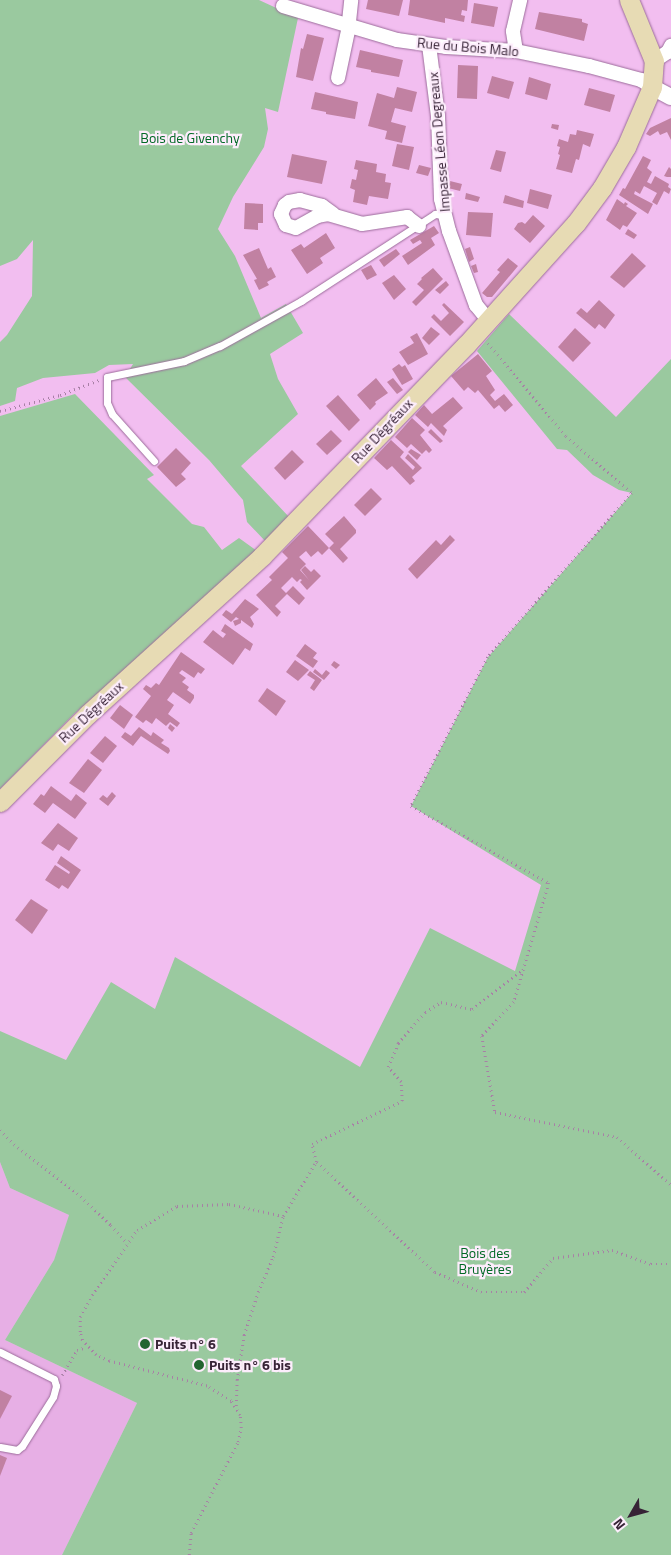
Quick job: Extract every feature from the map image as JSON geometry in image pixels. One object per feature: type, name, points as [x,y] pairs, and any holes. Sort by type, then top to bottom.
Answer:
[{"type":"main road","name":"Rue Dégréaux","points":[[0,802],[88,714],[262,556],[483,326],[564,238],[602,188],[626,147],[652,87],[654,60],[630,0]]},
{"type":"street","points":[[338,78],[349,25],[351,0]]},
{"type":"street","points":[[516,51],[513,31],[520,0]]},
{"type":"street","name":"Rue du Bois Malo","points":[[283,6],[396,40],[429,45],[516,51],[641,80],[652,87]]},
{"type":"street","name":"Impasse Léon Degreaux","points":[[429,45],[436,96],[440,189],[444,215],[483,326]]},
{"type":"street","points":[[654,60],[668,52],[671,46]]},
{"type":"street","points":[[652,87],[671,97]]},
{"type":"street","points":[[333,214],[362,224],[407,217],[419,226]]},
{"type":"lane","points":[[154,461],[112,414],[107,403],[107,377],[184,361],[220,346],[301,301],[435,214],[444,215]]},
{"type":"lane","points":[[0,1352],[54,1378],[56,1386],[53,1397],[22,1446],[17,1450],[0,1447]]},
{"type":"path","points":[[483,326],[566,436],[632,493],[488,657],[411,806],[548,883],[514,1002],[482,1036],[495,1112],[618,1137],[671,1185]]},
{"type":"path","points":[[0,411],[60,395],[107,377]]},
{"type":"path","points":[[523,969],[490,998],[472,1009],[441,1002],[425,1012],[398,1043],[388,1067],[401,1082],[402,1101],[312,1144],[316,1162],[435,1272],[481,1292],[524,1292],[553,1258],[612,1250],[651,1264],[671,1264]]},
{"type":"path","points":[[0,1130],[14,1144],[77,1193],[112,1225],[128,1244]]},
{"type":"path","points":[[189,1555],[191,1533],[241,1435],[241,1421],[236,1407],[237,1380],[244,1336],[258,1292],[273,1257],[284,1216],[316,1162]]},
{"type":"path","points":[[236,1407],[218,1391],[178,1378],[109,1361],[96,1355],[86,1347],[80,1332],[80,1316],[137,1230],[177,1206],[229,1204],[284,1216]]},
{"type":"path","points":[[60,1378],[77,1350],[86,1347]]},
{"type":"shaded area","points":[[0,1162],[10,1188],[69,1215],[54,1260],[5,1340],[137,1403],[62,1555],[0,1555]]},
{"type":"green space","name":"Bois de Givenchy","points":[[0,0],[259,0],[298,18],[278,112],[265,108],[268,129],[264,147],[233,197],[218,229],[235,256],[261,318],[286,304],[303,333],[270,354],[278,379],[298,414],[241,466],[290,518],[266,542],[247,522],[243,500],[209,460],[125,377],[133,364],[109,365],[95,373],[43,378],[17,388],[15,401],[0,406],[0,342],[7,335],[32,296],[33,240],[17,259],[0,266]]},
{"type":"green space","name":"Bois des Bruyères","points":[[509,314],[616,417],[671,359],[671,1555],[62,1555],[137,1403],[5,1340],[54,1260],[69,1215],[10,1188],[0,1162],[0,1031],[66,1060],[111,982],[155,1009],[175,957],[360,1067],[430,928],[515,971],[541,885],[411,806],[488,657],[632,493],[619,490],[593,475],[567,450],[557,449],[477,351]]},
{"type":"green space","points":[[75,394],[154,475],[147,479],[192,524],[204,527],[222,550],[239,538],[257,551],[174,628],[74,714],[0,789],[0,416]]},
{"type":"building","points":[[368,0],[403,0],[399,16],[366,9]]},
{"type":"building","points":[[410,0],[468,0],[467,11],[462,10],[461,15],[465,16],[464,22],[445,18],[445,23],[408,15]]},
{"type":"building","points":[[474,3],[498,7],[494,27],[471,23]]},
{"type":"building","points":[[539,12],[582,19],[582,22],[588,24],[584,41],[535,29]]},
{"type":"building","points":[[307,34],[324,38],[313,81],[296,77],[301,48],[303,49]]},
{"type":"building","points":[[360,50],[403,60],[399,77],[356,67]]},
{"type":"building","points":[[458,65],[478,66],[477,99],[457,98]]},
{"type":"building","points":[[492,76],[514,82],[509,99],[487,93]]},
{"type":"building","points":[[529,77],[551,84],[547,100],[525,94]]},
{"type":"building","points":[[397,87],[417,92],[412,112],[395,108],[391,122],[406,126],[402,143],[385,139],[387,131],[368,126],[377,93],[394,98]]},
{"type":"building","points":[[589,88],[615,95],[610,112],[584,105]]},
{"type":"building","points":[[315,92],[358,102],[355,119],[326,114],[326,112],[311,109]]},
{"type":"building","points":[[671,118],[671,140],[667,132],[660,135],[658,131],[650,136],[646,134],[650,128]]},
{"type":"building","points":[[552,124],[559,125],[558,130],[551,128]]},
{"type":"building","points":[[577,130],[594,134],[590,147],[583,144],[579,160],[576,159],[572,173],[556,169],[560,155],[558,154],[560,147],[557,146],[559,139],[568,142],[570,134],[576,135]]},
{"type":"building","points":[[397,144],[414,147],[409,170],[392,166]]},
{"type":"building","points":[[496,150],[506,152],[501,172],[490,169]]},
{"type":"building","points":[[292,154],[327,161],[322,184],[287,177]]},
{"type":"building","points":[[643,156],[651,160],[647,168],[652,172],[647,182],[651,184],[655,176],[669,184],[668,187],[671,189],[669,194],[664,191],[657,205],[652,202],[657,193],[644,186],[640,194],[635,191],[634,194],[653,204],[648,214],[619,195],[623,188],[625,189]]},
{"type":"building","points":[[356,160],[377,164],[376,172],[386,174],[385,182],[391,183],[388,199],[369,196],[367,205],[353,202],[355,190],[350,188],[352,179],[356,180],[358,170],[354,169]]},
{"type":"building","points":[[419,165],[431,168],[428,176],[416,173]]},
{"type":"building","points":[[669,167],[671,169],[671,177],[664,176]]},
{"type":"building","points":[[450,181],[462,184],[460,191],[448,188]]},
{"type":"building","points":[[530,189],[552,195],[548,209],[527,203]]},
{"type":"building","points":[[466,193],[480,197],[478,202],[465,199]]},
{"type":"building","points":[[505,195],[524,201],[523,208],[503,203]]},
{"type":"building","points":[[617,199],[624,204],[625,202],[628,204],[626,206],[637,213],[627,227],[623,225],[620,230],[606,220]]},
{"type":"building","points":[[245,203],[263,204],[263,223],[258,223],[258,230],[244,229]]},
{"type":"building","points":[[468,212],[493,213],[491,237],[466,235]]},
{"type":"building","points":[[533,215],[545,226],[530,243],[514,229],[518,223],[522,222],[525,224]]},
{"type":"building","points":[[434,226],[439,233],[431,238],[435,245],[408,265],[402,256],[422,243],[420,240],[413,244],[410,240]]},
{"type":"building","points":[[628,229],[637,235],[634,239],[625,234]]},
{"type":"building","points":[[326,233],[335,248],[320,258],[323,263],[307,274],[291,250],[301,244],[304,248]]},
{"type":"building","points":[[470,247],[474,259],[469,262],[465,249]]},
{"type":"building","points":[[259,248],[268,269],[271,267],[276,277],[267,282],[269,285],[259,290],[254,280],[257,279],[243,255]]},
{"type":"building","points":[[396,249],[400,254],[384,267],[379,260]]},
{"type":"building","points":[[632,253],[646,266],[624,288],[610,277]]},
{"type":"building","points":[[508,258],[518,266],[492,297],[487,297],[482,293],[500,272],[497,270]]},
{"type":"building","points":[[476,264],[478,272],[474,273],[471,266]]},
{"type":"building","points":[[371,265],[377,275],[367,280],[361,270]]},
{"type":"building","points":[[433,268],[443,279],[416,306],[412,302],[424,290],[417,284]]},
{"type":"building","points":[[394,275],[406,289],[394,300],[382,283]]},
{"type":"building","points":[[446,281],[449,285],[440,294],[435,290]]},
{"type":"building","points":[[599,300],[615,315],[605,329],[599,324],[595,329],[576,313],[581,308],[587,313]]},
{"type":"building","points":[[444,303],[464,322],[450,336],[431,317],[434,314],[441,321],[449,313],[442,305]]},
{"type":"building","points":[[431,327],[440,334],[429,345],[422,338]]},
{"type":"building","points":[[575,328],[591,343],[573,362],[558,347]]},
{"type":"building","points":[[417,333],[428,354],[408,365],[399,352],[414,343],[410,337]]},
{"type":"building","points":[[478,354],[492,371],[486,376],[495,390],[490,395],[495,401],[504,394],[513,405],[505,412],[499,405],[494,409],[478,390],[475,393],[468,387],[464,391],[451,376]]},
{"type":"building","points":[[399,364],[402,367],[405,365],[413,379],[402,385],[392,369]]},
{"type":"building","points":[[376,378],[388,393],[375,402],[376,404],[370,410],[357,395]]},
{"type":"building","points":[[393,378],[403,390],[397,394],[387,382]]},
{"type":"building","points":[[338,395],[360,420],[349,431],[326,406]]},
{"type":"building","points":[[453,397],[463,408],[443,426],[447,430],[444,436],[431,423],[428,427],[415,415],[424,405],[432,414]]},
{"type":"building","points":[[412,418],[425,430],[420,435],[432,450],[429,453],[426,450],[422,454],[411,444],[407,448],[395,437]]},
{"type":"building","points":[[431,429],[443,441],[440,443],[428,432]]},
{"type":"building","points":[[331,430],[342,441],[327,455],[316,444]]},
{"type":"building","points":[[391,440],[404,452],[400,457],[413,470],[415,467],[405,458],[408,454],[422,468],[412,477],[415,481],[410,485],[392,466],[387,470],[374,458]]},
{"type":"building","points":[[176,448],[191,463],[181,474],[186,479],[176,487],[157,467]]},
{"type":"building","points":[[411,449],[421,455],[417,460],[408,452]]},
{"type":"building","points":[[292,450],[304,462],[285,480],[274,468]]},
{"type":"building","points":[[371,488],[382,499],[365,516],[354,505]]},
{"type":"building","points":[[344,516],[356,530],[356,533],[340,549],[348,558],[343,563],[329,548],[334,543],[325,534]]},
{"type":"building","points":[[308,526],[329,548],[322,555],[318,551],[311,557],[306,551],[299,557],[306,564],[300,570],[309,580],[301,570],[305,566],[311,572],[314,569],[321,576],[307,590],[300,582],[302,580],[300,579],[297,582],[292,577],[281,588],[286,593],[293,586],[305,598],[299,605],[287,594],[275,606],[281,612],[277,617],[256,595],[272,580],[269,577],[288,558],[282,552]]},
{"type":"building","points":[[450,535],[455,540],[417,579],[408,569],[436,540],[441,545]]},
{"type":"building","points":[[245,599],[259,609],[250,617],[254,624],[252,628],[241,620],[241,623],[235,626],[233,621],[239,619],[236,617],[231,622],[222,615],[226,610],[232,614]]},
{"type":"building","points":[[225,624],[253,644],[250,651],[245,648],[233,665],[203,642],[213,630],[223,638],[226,634],[221,631]]},
{"type":"building","points":[[305,644],[317,653],[313,658],[318,661],[313,668],[296,656]]},
{"type":"building","points":[[181,652],[205,669],[201,674],[198,672],[194,678],[182,670],[179,673],[186,678],[182,682],[189,687],[187,690],[194,695],[194,698],[190,704],[173,692],[167,700],[174,705],[168,714],[180,723],[177,727],[170,722],[166,726],[156,718],[152,724],[146,720],[143,723],[135,717],[151,696],[143,689],[146,685],[151,688],[156,683],[159,685]]},
{"type":"building","points":[[295,660],[309,670],[298,681],[286,672]]},
{"type":"building","points":[[334,661],[340,665],[336,669],[331,665]]},
{"type":"building","points":[[315,669],[322,675],[326,670],[330,673],[324,680],[313,672]]},
{"type":"building","points":[[310,671],[322,680],[314,691],[310,688],[315,680],[307,675]]},
{"type":"building","points":[[267,688],[286,701],[276,716],[258,701]]},
{"type":"building","points":[[120,705],[133,715],[124,729],[110,718]]},
{"type":"building","points":[[170,724],[175,728],[172,732],[168,728]]},
{"type":"building","points":[[139,727],[151,736],[153,732],[164,740],[161,743],[169,748],[168,754],[141,736],[133,746],[121,737],[125,732],[131,736]]},
{"type":"building","points":[[105,736],[117,746],[103,763],[90,753]]},
{"type":"building","points":[[88,759],[102,770],[84,793],[69,783]]},
{"type":"building","points":[[51,786],[71,801],[76,794],[87,803],[75,819],[53,803],[45,813],[33,804],[41,794],[44,796]]},
{"type":"building","points":[[112,792],[116,796],[108,806],[99,799],[103,795],[107,798]]},
{"type":"building","points":[[58,823],[78,838],[69,851],[58,844],[53,851],[41,843]]},
{"type":"building","points":[[61,856],[81,870],[68,889],[62,885],[59,889],[45,880],[55,865],[69,874],[70,872],[57,863]]},
{"type":"building","points":[[31,899],[48,910],[32,934],[15,920]]},
{"type":"building","points":[[0,1390],[12,1396],[0,1419]]},
{"type":"building","points":[[0,1455],[7,1458],[0,1476]]},
{"type":"place","name":"Puits n° 6","points":[[145,1344]]},
{"type":"place","name":"Puits n° 6 bis","points":[[199,1365]]}]
